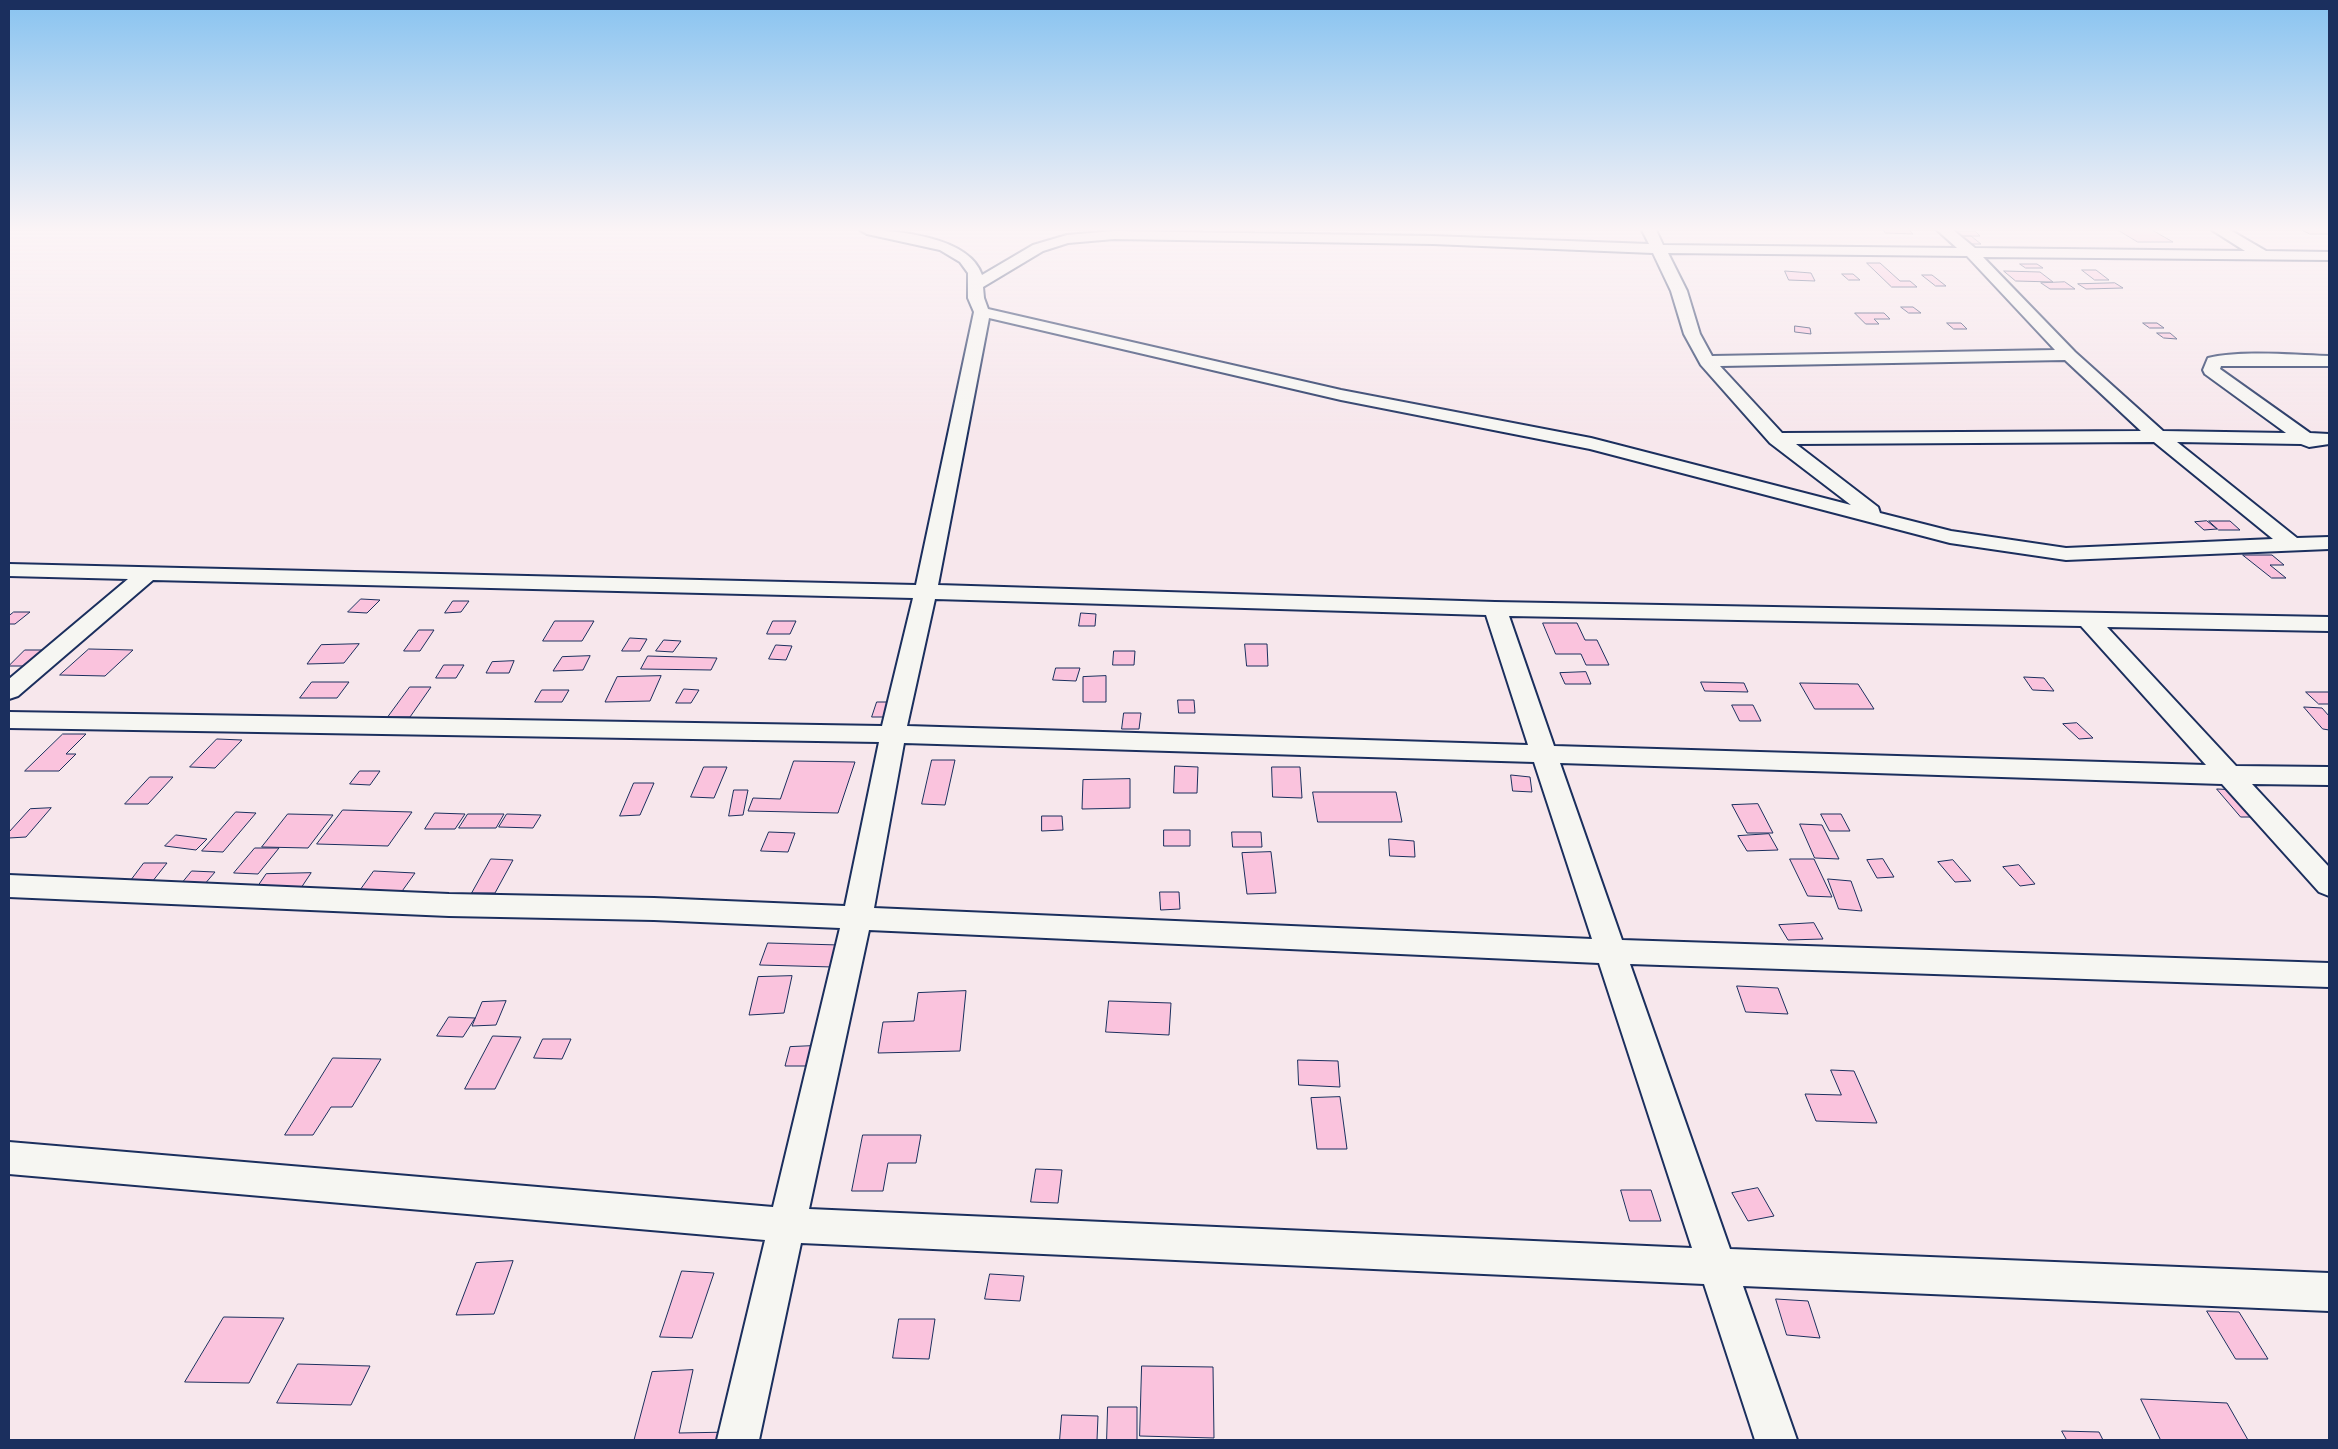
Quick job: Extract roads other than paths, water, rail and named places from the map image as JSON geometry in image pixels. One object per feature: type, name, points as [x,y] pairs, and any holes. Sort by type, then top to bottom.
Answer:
[{"type":"street","points":[[738,1440],[857,918],[893,734],[926,591],[982,312],[976,298]]},
{"type":"street","points":[[1681,298],[1692,334],[1707,361],[1777,439],[1824,477],[1885,521]]},
{"type":"street","points":[[2014,298],[2069,355],[2158,436],[2292,544]]},
{"type":"street","points":[[982,312],[1341,395],[1591,444],[1950,537],[2066,554],[2329,543]]},
{"type":"street","points":[[1707,361],[2069,355]]},
{"type":"street","points":[[2329,361],[2230,360],[2214,362],[2211,370],[2329,455]]},
{"type":"street","points":[[1777,439],[2158,436],[2329,439]]},
{"type":"street","points":[[9,570],[926,591],[1495,609],[2329,624]]},
{"type":"street","points":[[9,691],[148,573]]},
{"type":"street","points":[[1495,609],[1776,1440]]},
{"type":"street","points":[[2088,620],[2329,885]]},
{"type":"street","points":[[9,720],[893,734],[2230,776],[2329,776]]},
{"type":"street","points":[[9,886],[450,905],[654,909],[1611,952],[2329,975]]},
{"type":"street","points":[[9,1158],[787,1225],[1718,1268],[2329,1292]]}]
